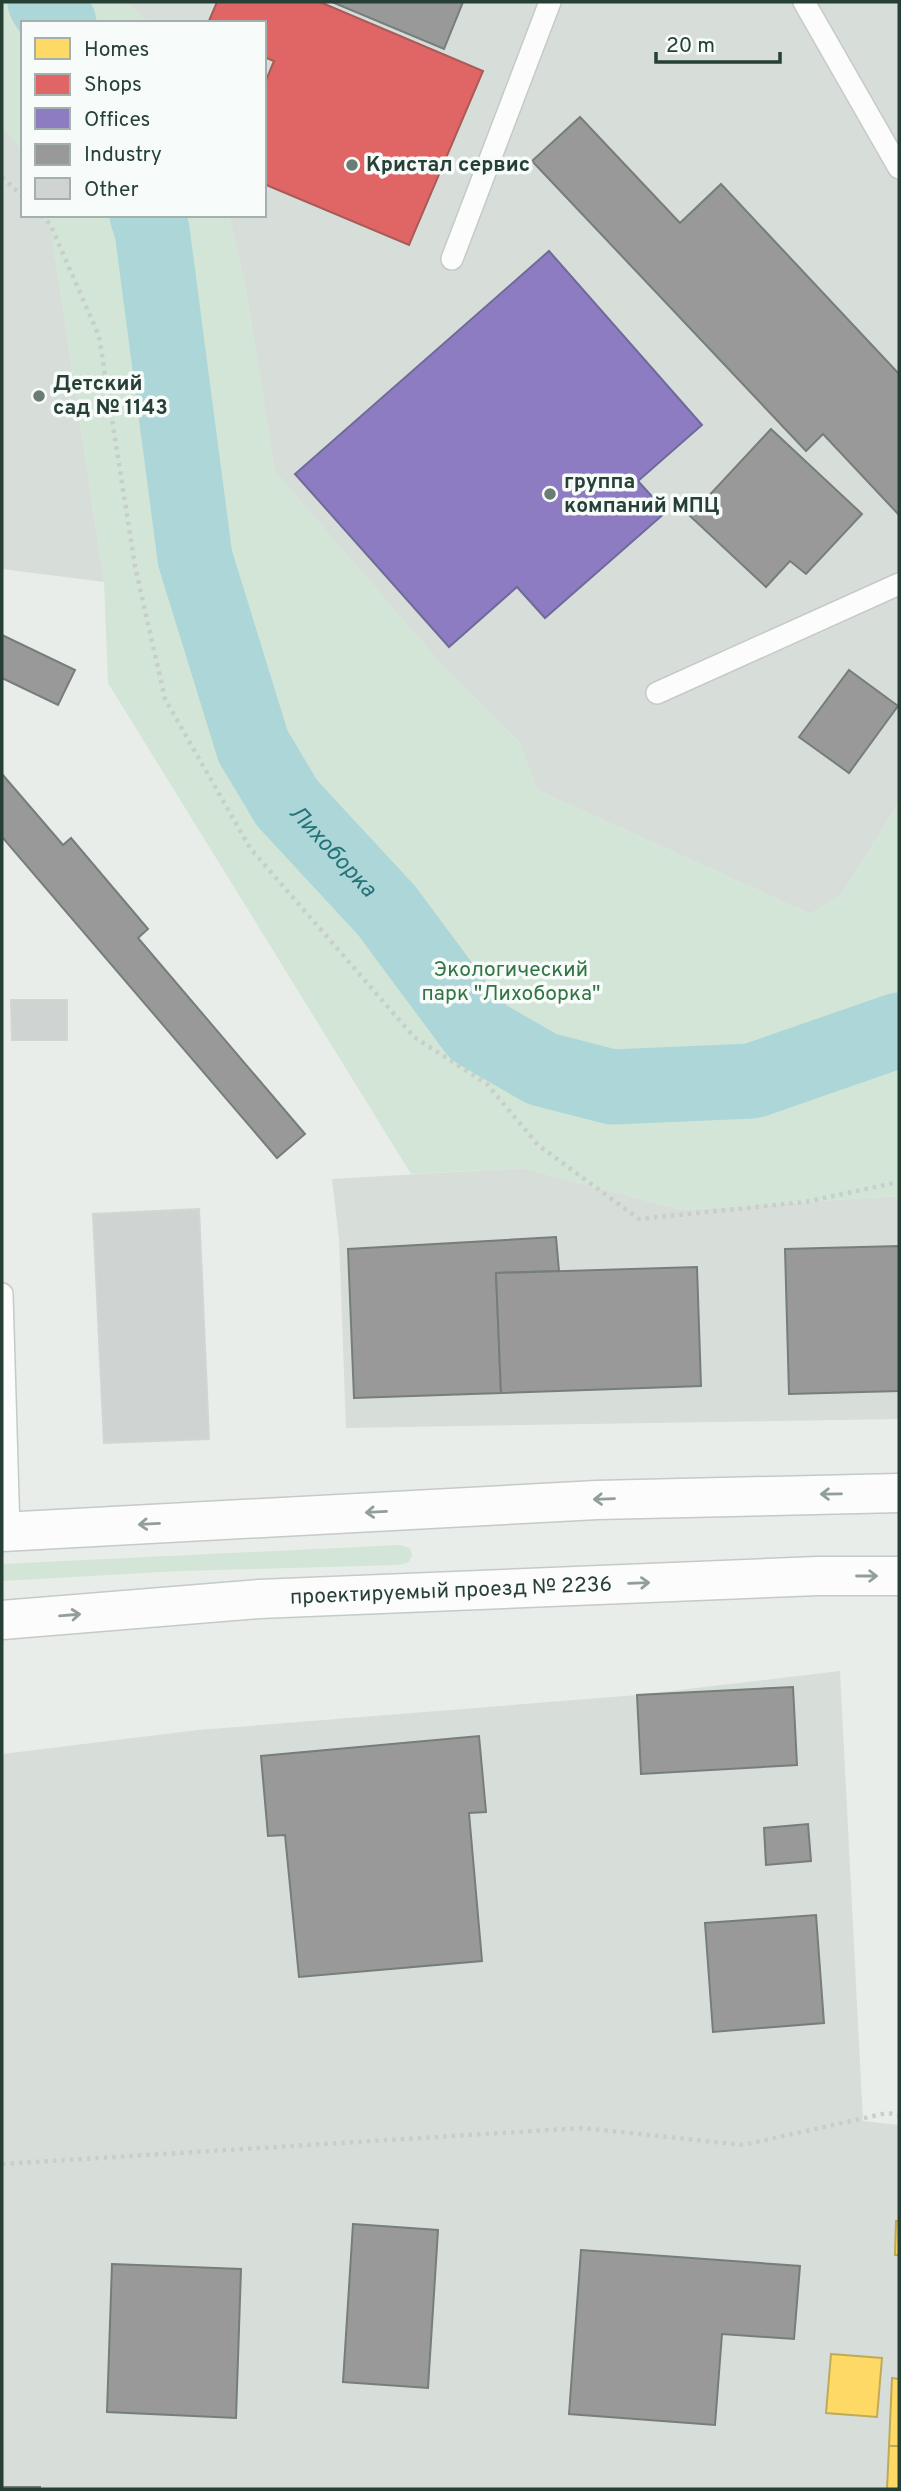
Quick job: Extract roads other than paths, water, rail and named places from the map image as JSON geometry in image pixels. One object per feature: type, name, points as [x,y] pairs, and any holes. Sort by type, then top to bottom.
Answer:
[{"type":"main road","points":[[5,1532],[597,1500],[899,1493]]},
{"type":"main road","name":"проектируемый проезд № 2236","points":[[2,1620],[259,1599],[818,1576],[899,1576]]},
{"type":"lane","points":[[452,259],[550,2]]},
{"type":"lane","points":[[804,2],[899,168]]},
{"type":"lane","points":[[657,693],[899,584]]},
{"type":"lane","points":[[2,1294],[5,1532]]},
{"type":"waterway","name":"Лихоборка","points":[[45,2],[58,21]]},
{"type":"waterway","name":"Лихоборка","points":[[148,217],[152,230],[195,558],[253,746],[287,803],[387,911],[476,1031],[542,1069],[612,1087],[752,1081],[899,1030]]},
{"type":"place","name":"Кристал сервис","points":[[352,165]]},
{"type":"place","name":"Детский сад № 1143","points":[[39,396]]},
{"type":"place","name":"группа компаний МПЦ","points":[[550,494]]},
{"type":"park label","name":"Экологический парк \"Лихоборка\"","points":[[511,982]]}]
